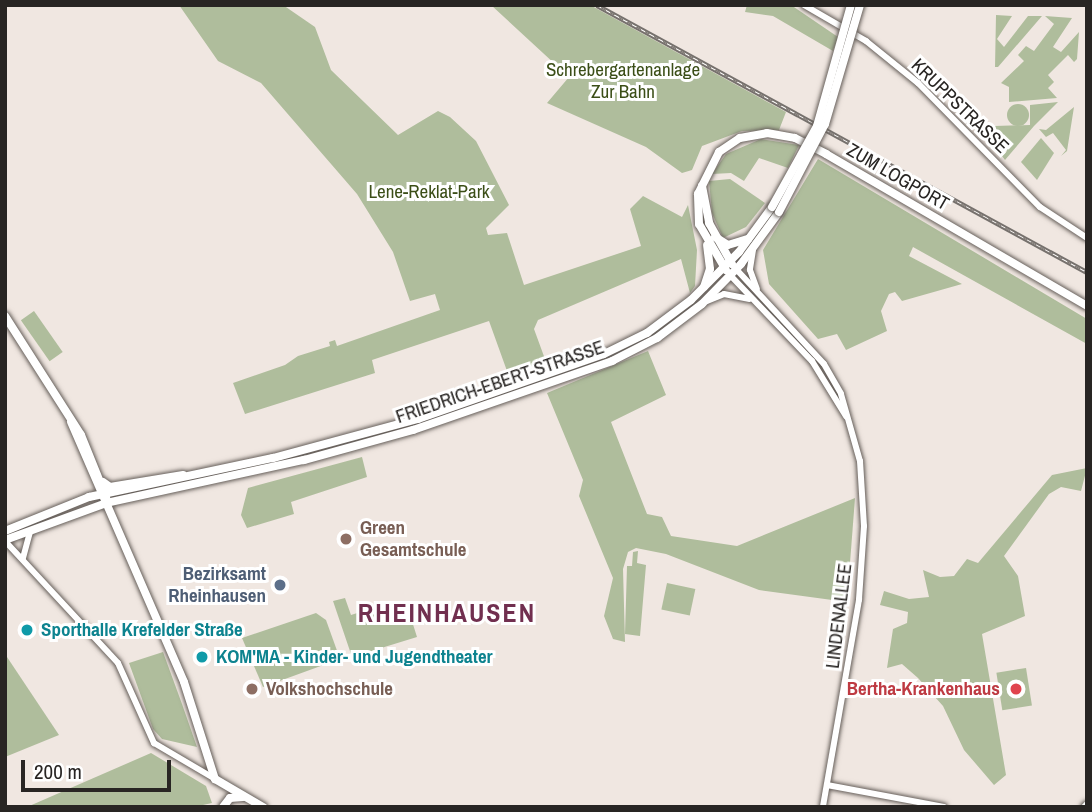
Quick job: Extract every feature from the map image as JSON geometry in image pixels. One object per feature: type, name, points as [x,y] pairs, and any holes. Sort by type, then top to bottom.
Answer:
[{"type":"main road","name":"FRIEDRICH-EBERT-STRASSE","points":[[5,531],[105,497],[379,430],[536,380],[637,340],[753,250],[817,126],[851,5]]},
{"type":"main road","name":"FRIEDRICH-EBERT-STRASSE","points":[[5,541],[105,497],[304,460],[515,398],[637,349],[702,304],[750,238],[775,209],[825,124],[860,5]]},
{"type":"main road","name":"ZUM LOGPORT","points":[[730,269],[710,239],[696,205],[713,159],[740,138],[767,133],[795,138],[1087,306]]},
{"type":"main road","points":[[704,287],[710,269],[710,239],[728,245],[750,238]]},
{"type":"main road","points":[[5,316],[71,422],[103,482],[105,497]]},
{"type":"main road","points":[[71,422],[184,682],[215,779],[263,807]]},
{"type":"main road","name":"FRIEDRICH-EBERT-STRASSE","points":[[103,482],[110,487],[175,474],[186,476]]},
{"type":"main road","points":[[223,807],[230,797],[246,797]]},
{"type":"street","name":"KRUPPSTRASSE","points":[[804,5],[863,39],[912,78],[1040,207],[1087,238]]},
{"type":"street","points":[[753,250],[750,270],[760,294]]},
{"type":"street","name":"LINDENALLEE","points":[[730,269],[760,294],[824,363],[841,394],[862,476],[863,543],[853,647],[823,807]]},
{"type":"street","name":"LINDENALLEE","points":[[730,269],[751,299],[812,361],[851,427]]},
{"type":"street","points":[[702,304],[724,294],[751,299]]},
{"type":"street","points":[[23,558],[30,531]]},
{"type":"street","points":[[5,541],[118,663],[150,739],[215,779]]},
{"type":"street","points":[[827,785],[944,807]]},
{"type":"green space","name":"Lene-Reklat-Park","points":[[179,5],[283,5],[315,27],[331,70],[398,135],[438,111],[450,117],[476,141],[509,205],[486,228],[488,235],[507,233],[524,285],[641,246],[630,209],[643,196],[682,217],[688,205],[697,250],[695,286],[690,293],[681,259],[538,320],[534,329],[549,370],[515,381],[511,370],[507,371],[489,321],[372,360],[375,373],[245,414],[233,383],[330,346],[329,342],[335,340],[337,346],[440,310],[435,294],[410,301],[393,252],[357,194],[261,83],[218,61]]},
{"type":"green space","name":"Schrebergartenanlage Zur Bahn","points":[[491,5],[590,5],[786,112],[779,130],[742,131],[702,146],[692,170],[682,173],[646,147],[547,103],[569,77]]},
{"type":"green space","points":[[747,5],[791,5],[838,37],[833,51],[773,16],[745,12]]},
{"type":"green space","points":[[996,15],[1012,16],[997,39],[1004,47],[1028,16],[1042,16],[998,67],[995,67]]},
{"type":"green space","points":[[1045,16],[1072,18],[1053,47],[1061,52],[1079,32],[1077,59],[1074,62],[1068,55],[1048,75],[1054,82],[1048,88],[1057,98],[1009,102],[1009,87],[1001,83],[1024,61],[1018,55],[1026,46],[1034,51],[1054,24]]},
{"type":"green space","points":[[1058,102],[1005,160],[1002,156],[1007,151],[992,133],[995,126],[1030,125],[1030,105]]},
{"type":"green space","points":[[1018,104],[1026,107],[1029,115],[1026,123],[1018,126],[1010,123],[1007,115],[1010,107]]},
{"type":"green space","points":[[1074,107],[1067,151],[1061,156],[1066,150],[1053,133],[1046,137],[1039,129],[1046,130]]},
{"type":"green space","points":[[1041,138],[1054,153],[1037,180],[1021,162]]},
{"type":"green space","points":[[761,139],[799,145],[788,168],[759,158],[744,181],[731,173],[712,174],[726,154]]},
{"type":"green space","points":[[818,159],[1087,319],[1087,344],[913,247],[909,256],[962,284],[902,301],[895,292],[889,294],[881,311],[887,331],[846,350],[837,334],[818,339],[769,284],[763,250]]},
{"type":"green space","points":[[730,179],[765,203],[746,227],[723,238],[712,213],[709,181]]},
{"type":"green space","points":[[34,311],[63,352],[50,361],[21,320]]},
{"type":"green space","points":[[648,351],[666,395],[611,422],[647,514],[662,517],[671,536],[737,546],[855,498],[847,602],[759,590],[666,554],[636,548],[628,552],[623,569],[625,642],[613,639],[604,616],[613,578],[579,496],[583,480],[547,393]]},
{"type":"green space","points":[[362,457],[367,477],[291,502],[294,514],[247,528],[241,515],[248,488]]},
{"type":"green space","points":[[1087,468],[1081,491],[1061,487],[1049,494],[1004,556],[1018,576],[1025,616],[982,634],[1006,775],[994,785],[964,750],[943,706],[918,678],[902,664],[887,668],[893,629],[907,623],[908,612],[880,605],[884,591],[909,599],[929,597],[923,570],[940,577],[954,576],[967,559],[978,563],[1052,475]]},
{"type":"green space","points":[[638,551],[637,563],[646,565],[640,636],[625,634],[627,566],[632,566],[633,552]]},
{"type":"green space","points":[[667,583],[695,589],[690,615],[661,609]]},
{"type":"green space","points":[[345,598],[351,615],[395,601],[402,620],[411,618],[417,637],[352,657],[333,601]]},
{"type":"green space","points":[[316,613],[326,620],[340,659],[263,687],[242,638]]},
{"type":"green space","points":[[163,652],[197,747],[162,739],[153,729],[129,663]]},
{"type":"green space","points":[[5,654],[59,735],[5,757]]},
{"type":"green space","points":[[1026,668],[1032,706],[1002,710],[996,673]]},
{"type":"green space","points":[[151,753],[206,786],[212,803],[194,807],[27,807]]},
{"type":"railway","points":[[597,5],[1087,272]]},
{"type":"place","name":"Green Gesamtschule","points":[[346,539]]},
{"type":"place","name":"Bezirksamt Rheinhausen","points":[[280,585]]},
{"type":"place","name":"Sporthalle Krefelder Straße","points":[[27,630]]},
{"type":"place","name":"KOM'MA - Kinder- und Jugendtheater","points":[[202,657]]},
{"type":"place","name":"Volkshochschule","points":[[252,689]]},
{"type":"place","name":"Bertha-Krankenhaus","points":[[1016,689]]},
{"type":"district","name":"RHEINHAUSEN","points":[[447,613]]}]
